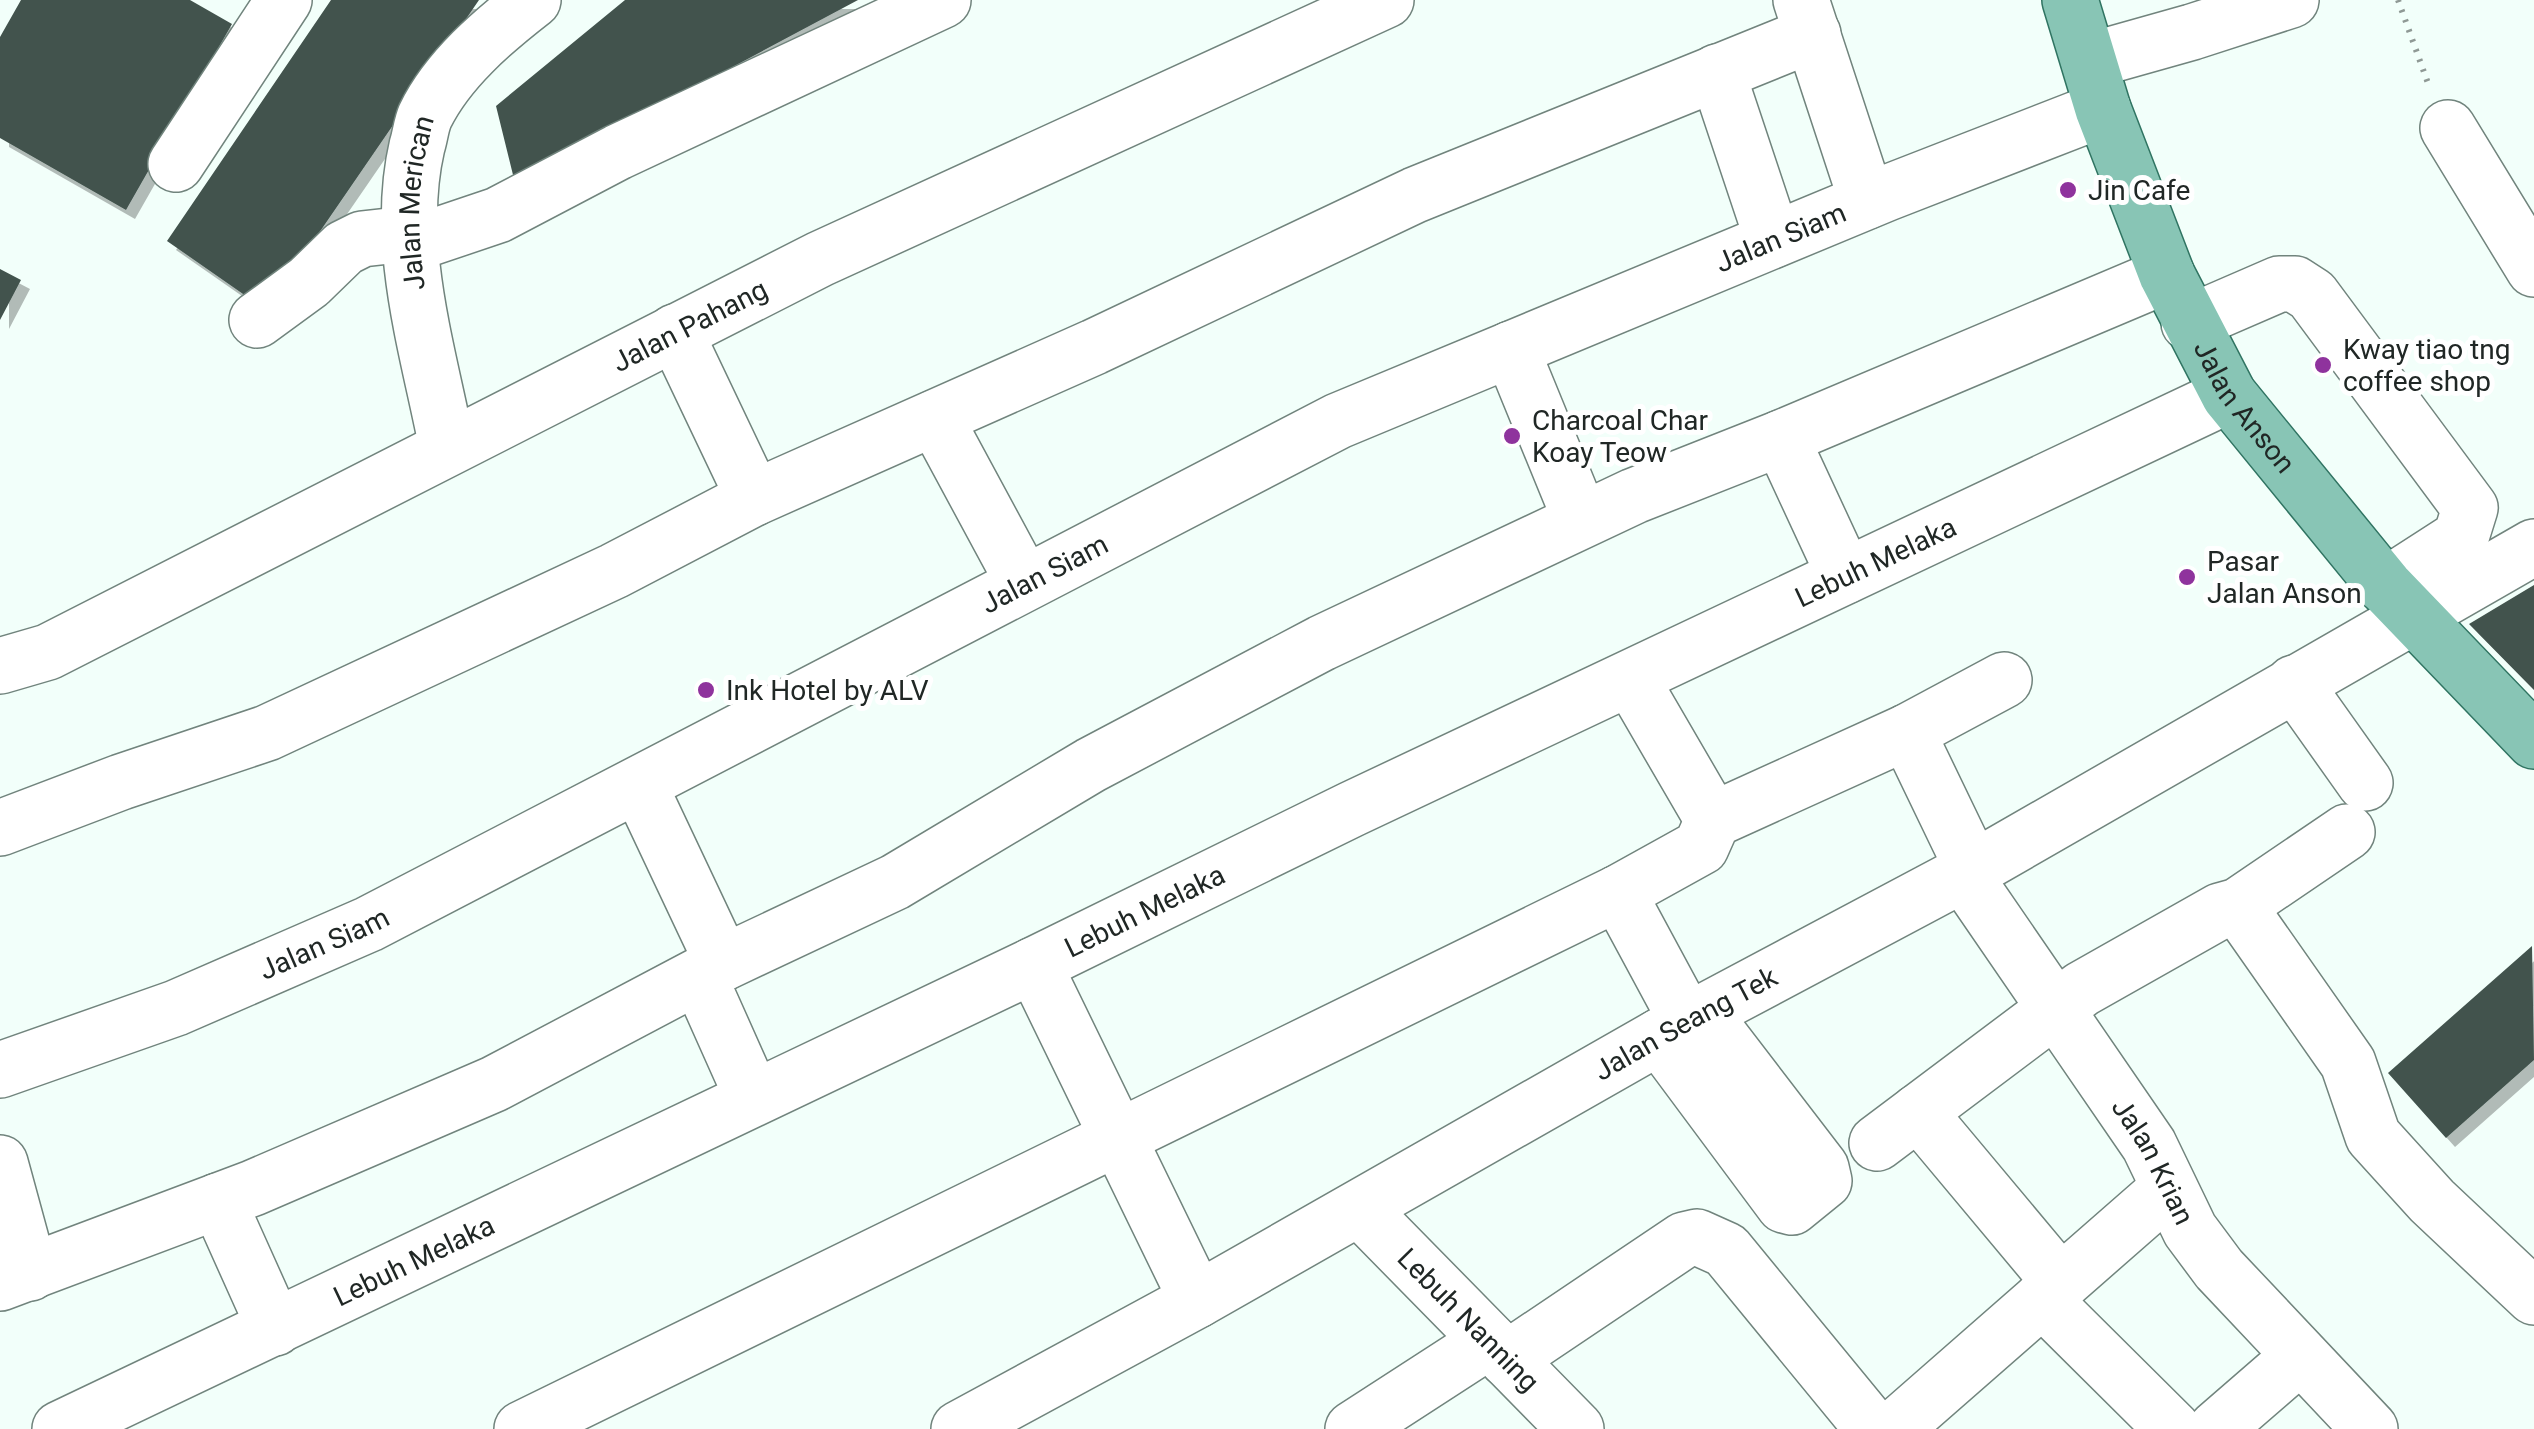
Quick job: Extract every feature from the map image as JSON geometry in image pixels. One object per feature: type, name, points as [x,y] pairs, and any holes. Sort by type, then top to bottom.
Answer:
[{"type":"main road","name":"Jalan Anson","points":[[2070,0],[2096,85],[2178,299],[2229,395],[2398,601],[2534,741]]},
{"type":"street","name":"Jalan Merican","points":[[447,447],[408,239],[411,174],[424,118],[459,67],[534,0]]},
{"type":"street","points":[[257,320],[310,282],[344,248],[362,239],[408,239],[498,215],[618,152],[943,0]]},
{"type":"street","name":"Jalan Pahang","points":[[0,666],[48,652],[820,259],[1329,13],[1386,0]]},
{"type":"street","name":"Jalan Siam","points":[[0,1070],[176,1008],[369,924],[1294,442],[1867,201],[2096,85],[2188,16],[2291,0]]},
{"type":"street","points":[[176,164],[265,5]]},
{"type":"street","points":[[0,828],[267,733],[614,570],[754,498],[1094,347],[1415,195],[1717,72],[1807,17],[1867,201]]},
{"type":"street","points":[[1717,72],[1773,240]]},
{"type":"street","points":[[2448,128],[2534,269]]},
{"type":"street","points":[[0,1163],[15,1278],[218,1202],[494,1084],[711,970],[895,882],[1091,765],[1322,642],[1581,520],[1781,438],[2178,299],[2279,284],[2296,284],[2312,295],[2470,508],[2461,537],[2398,601]]},
{"type":"street","points":[[675,332],[754,498]]},
{"type":"street","points":[[1510,349],[1581,520]]},
{"type":"street","name":"Lebuh Melaka","points":[[60,1429],[145,1412],[274,1328],[1352,809],[2229,395]]},
{"type":"street","points":[[934,418],[1024,583]]},
{"type":"street","points":[[1781,438],[1845,576]]},
{"type":"street","points":[[2398,601],[2534,547]]},
{"type":"street","name":"Jalan Seang Tek","points":[[959,1429],[1360,1209],[1695,1017],[1968,871],[2294,683],[2398,601]]},
{"type":"street","points":[[1631,679],[1713,820]]},
{"type":"street","points":[[522,1429],[1618,893],[1701,847],[1713,820],[1907,732],[2004,680]]},
{"type":"street","points":[[1878,1130],[2054,1008],[2220,911],[2238,906],[2356,807],[2294,683]]},
{"type":"street","name":"Jalan Krian","points":[[1907,732],[1968,871],[2054,1008],[2149,1145],[2190,1230],[2219,1269],[2370,1429]]},
{"type":"street","points":[[638,786],[711,970],[754,1098]]},
{"type":"street","points":[[1618,893],[1695,1017],[1878,1130],[2052,1291],[2173,1429]]},
{"type":"street","points":[[2238,906],[2348,1062],[2372,1136],[2432,1201],[2534,1297]]},
{"type":"street","points":[[1034,965],[1197,1300]]},
{"type":"street","points":[[1894,1429],[2168,1189]]},
{"type":"street","points":[[218,1202],[274,1328]]},
{"type":"street","name":"Lebuh Nanning","points":[[1360,1209],[1576,1429]]},
{"type":"street","points":[[1353,1429],[1498,1350],[1684,1240],[1696,1237],[1726,1250],[1872,1429]]},
{"type":"street","points":[[2216,1429],[2299,1357]]},
{"type":"path","points":[[2398,0],[2418,63],[2448,128]]},
{"type":"building","points":[[21,0],[190,0],[232,24],[126,210],[0,138],[0,37]]},
{"type":"building","points":[[331,0],[479,0],[266,310],[167,241]]},
{"type":"building","points":[[625,0],[858,0],[515,183],[496,106]]},
{"type":"building","points":[[0,269],[21,280],[0,320]]},
{"type":"building","points":[[2534,585],[2534,690],[2469,624]]},
{"type":"building","points":[[2532,946],[2534,1060],[2446,1138],[2388,1073]]},
{"type":"place","name":"Jin Cafe","points":[[2068,190]]},
{"type":"place","name":"Kway tiao tng coffee shop","points":[[2323,365]]},
{"type":"place","name":"Charcoal Char Koay Teow","points":[[1512,436]]},
{"type":"place","name":"Pasar Jalan Anson","points":[[2187,577]]},
{"type":"place","name":"Ink Hotel by ALV","points":[[706,690]]}]
